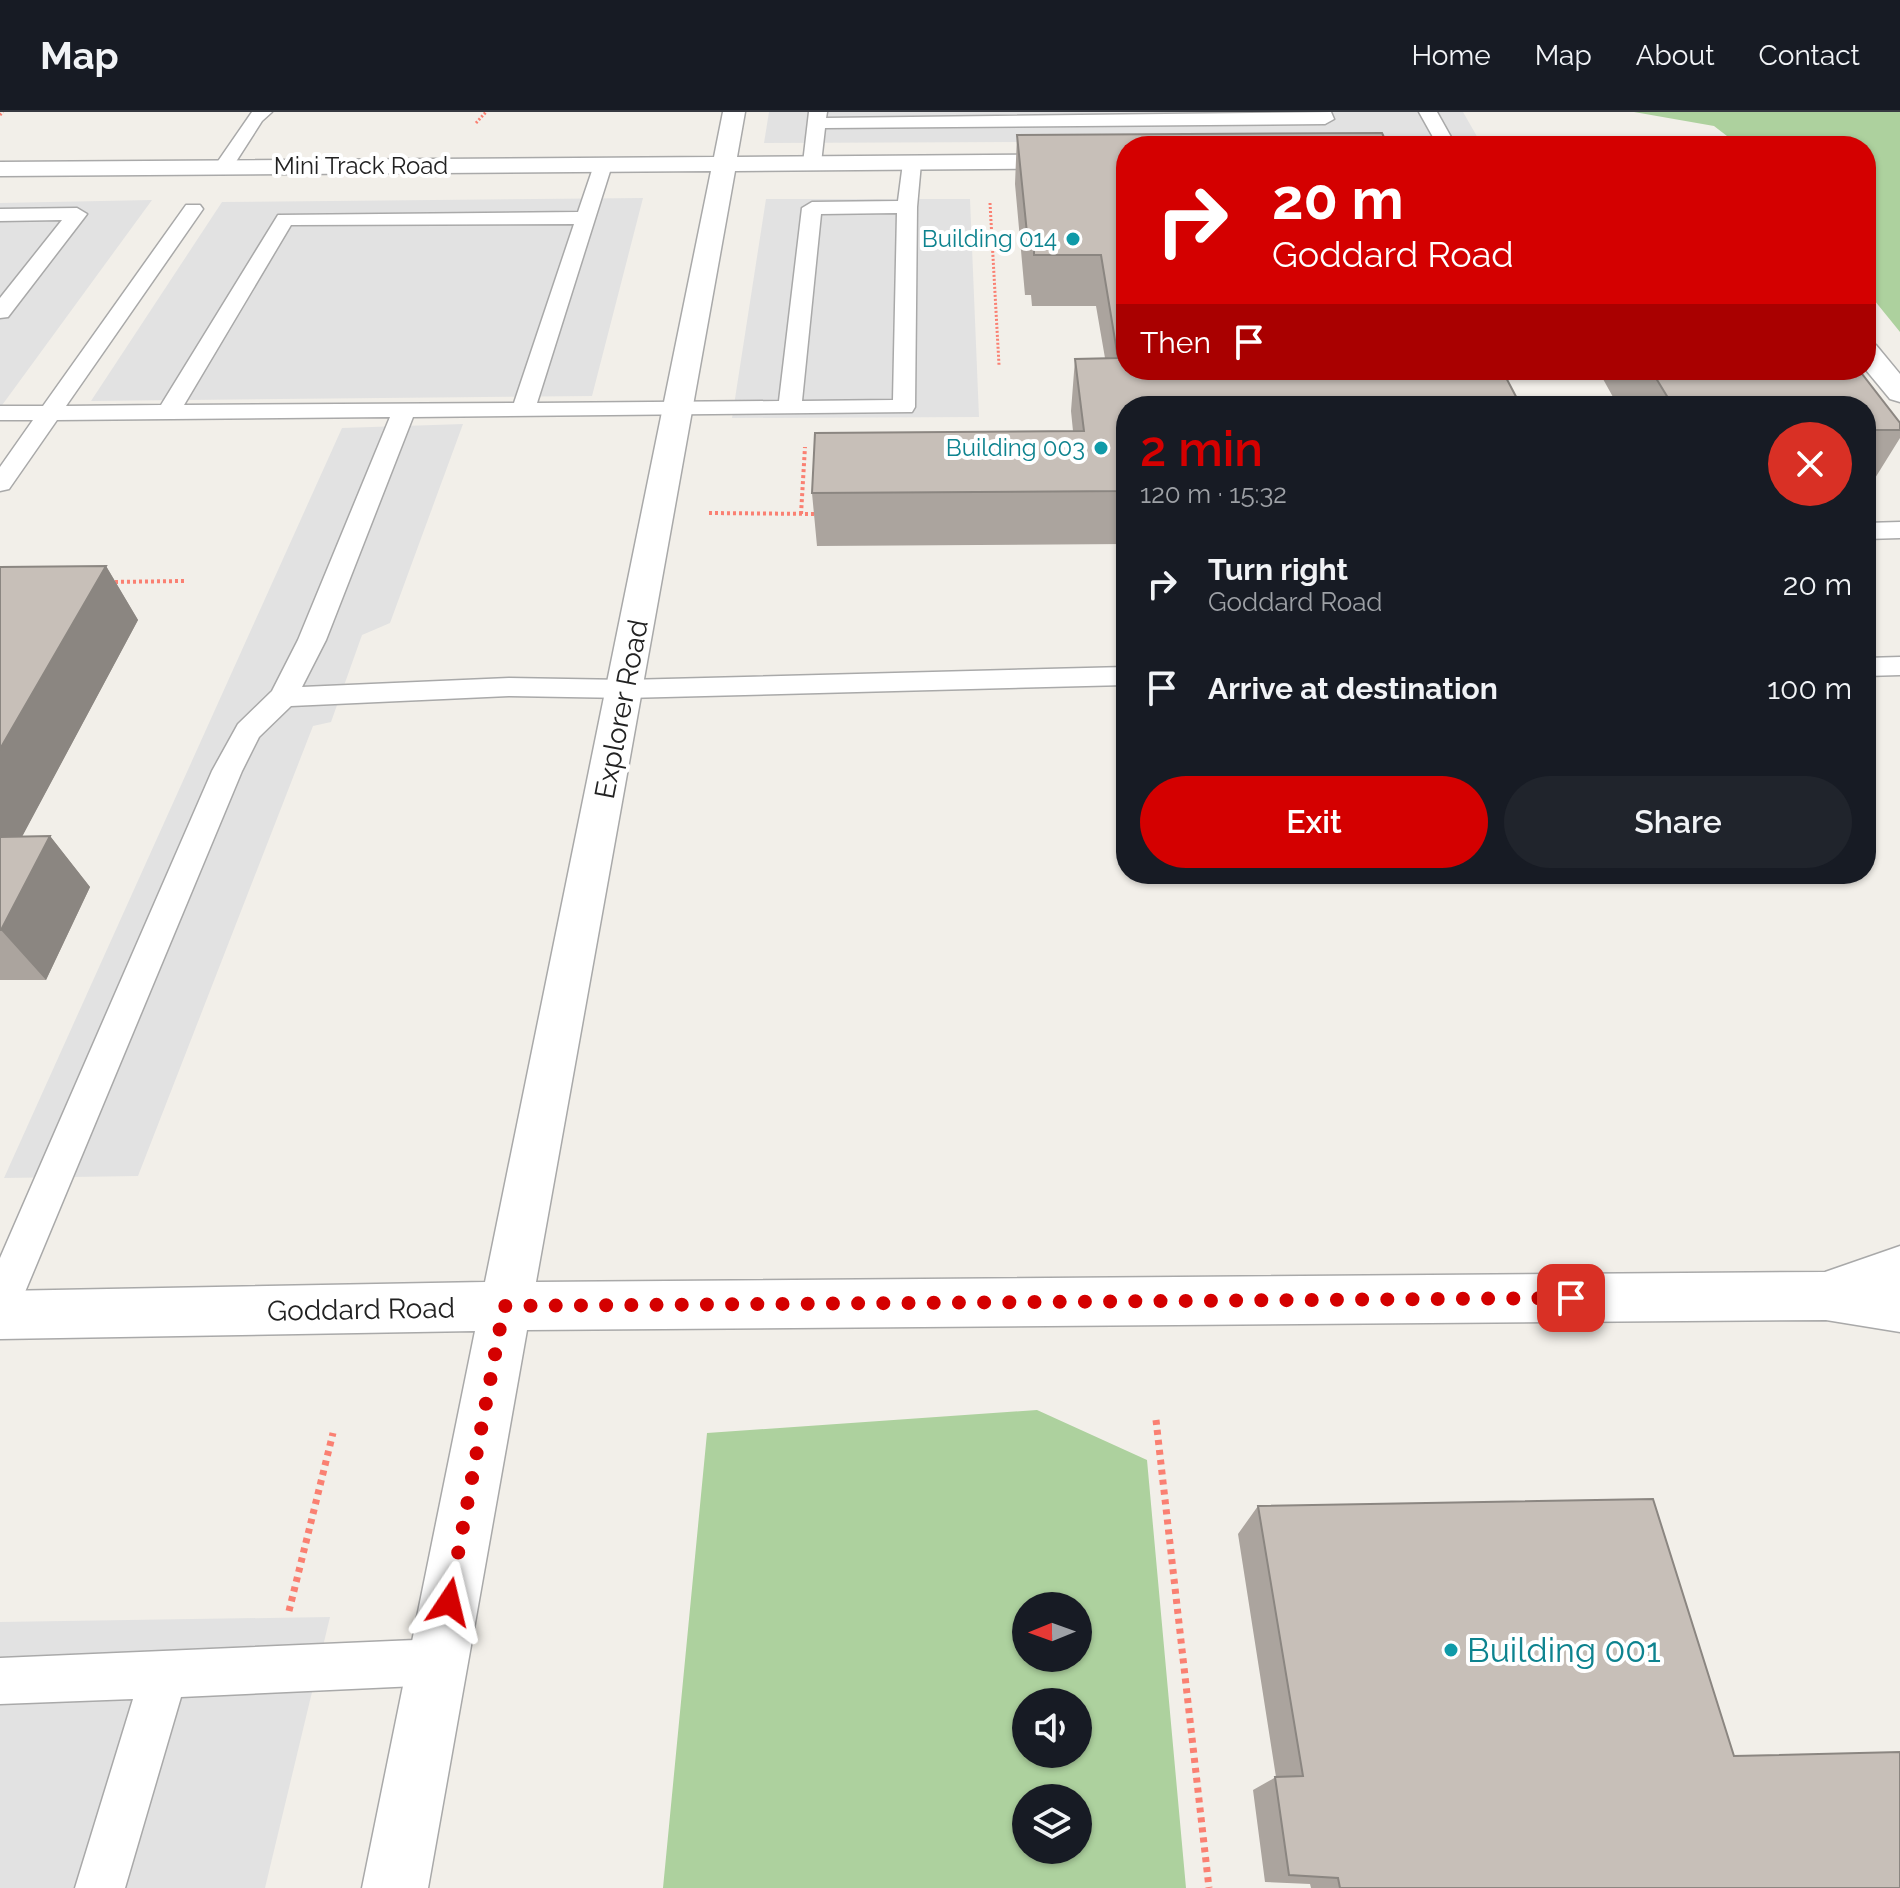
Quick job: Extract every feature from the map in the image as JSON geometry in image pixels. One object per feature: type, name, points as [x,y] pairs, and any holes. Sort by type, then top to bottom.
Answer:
[{"type":"street","name":"Explorer Road","points":[[395,1888],[734,112]]},
{"type":"street","name":"Mini Track Road","points":[[0,169],[1116,161]]},
{"type":"street","points":[[1876,363],[1900,393]]},
{"type":"street","name":"Goddard Road","points":[[1826,1296],[1900,1269]]},
{"type":"street","name":"Goddard Road","points":[[0,1315],[504,1306],[1826,1296],[1900,1308]]},
{"type":"lane","points":[[223,167],[255,118],[263,112]]},
{"type":"lane","points":[[812,163],[818,117],[1325,119],[1322,112]]},
{"type":"lane","points":[[1428,112],[1441,136]]},
{"type":"lane","points":[[0,413],[904,407],[907,207],[912,163]]},
{"type":"lane","points":[[523,411],[603,165]]},
{"type":"lane","points":[[790,408],[812,208],[907,207]]},
{"type":"lane","points":[[0,484],[193,209]]},
{"type":"lane","points":[[0,215],[77,214],[0,312]]},
{"type":"lane","points":[[168,413],[285,219],[584,218]]},
{"type":"lane","points":[[0,1304],[227,771],[248,731],[283,697],[312,640],[404,411]]},
{"type":"lane","points":[[1876,531],[1900,530]]},
{"type":"lane","points":[[1876,667],[1900,666]]},
{"type":"lane","points":[[283,697],[509,687],[626,689],[1116,676]]},
{"type":"lane","points":[[0,1681],[438,1662]]},
{"type":"lane","points":[[100,1888],[164,1675]]},
{"type":"path","points":[[990,203],[999,365]]},
{"type":"path","points":[[801,514],[806,439]]},
{"type":"path","points":[[709,513],[818,514]]},
{"type":"path","points":[[107,582],[184,581]]},
{"type":"path","points":[[1156,1420],[1209,1888]]},
{"type":"path","points":[[275,1670],[333,1433]]},
{"type":"green space","points":[[1634,112],[1900,112],[1900,332],[1876,302],[1876,136],[1727,136],[1714,126]]},
{"type":"green space","points":[[1037,1410],[1147,1460],[1186,1888],[663,1888],[707,1433]]},
{"type":"shaded area","points":[[769,112],[1463,112],[1477,136],[1116,136],[1116,142],[764,143]]},
{"type":"shaded area","points":[[643,198],[592,396],[91,401],[222,202]]},
{"type":"shaded area","points":[[766,199],[970,199],[979,417],[732,418]]},
{"type":"shaded area","points":[[152,200],[0,408],[0,203]]},
{"type":"shaded area","points":[[463,424],[390,623],[362,635],[331,722],[313,726],[138,1176],[4,1178],[342,428]]},
{"type":"shaded area","points":[[330,1617],[265,1888],[0,1888],[0,1622]]},
{"type":"building","points":[[1382,133],[1383,136],[1116,136],[1116,346],[1101,255],[1034,255],[1034,243],[1028,243],[1017,135]]},
{"type":"building","points":[[1116,358],[1116,380],[1507,380],[1516,396],[1116,396],[1116,491],[812,493],[815,433],[1084,431],[1075,359]]},
{"type":"building","points":[[1657,380],[1867,380],[1900,423],[1900,430],[1876,430],[1876,396],[1667,396]]},
{"type":"building","points":[[106,566],[0,749],[0,567]]},
{"type":"building","points":[[50,836],[1,930],[0,930],[0,837]]},
{"type":"building","name":"Building 001","points":[[1653,1499],[1734,1756],[1900,1752],[1900,1888],[1340,1888],[1338,1878],[1289,1875],[1275,1777],[1303,1776],[1258,1506]]},
{"type":"place","name":"Building 014","points":[[1073,239]]},
{"type":"place","name":"Building 003","points":[[1101,448]]},
{"type":"place","name":"Building 001","points":[[1451,1650]]},
{"type":"route","points":[[449,1602],[504,1306],[1571,1298]]}]
